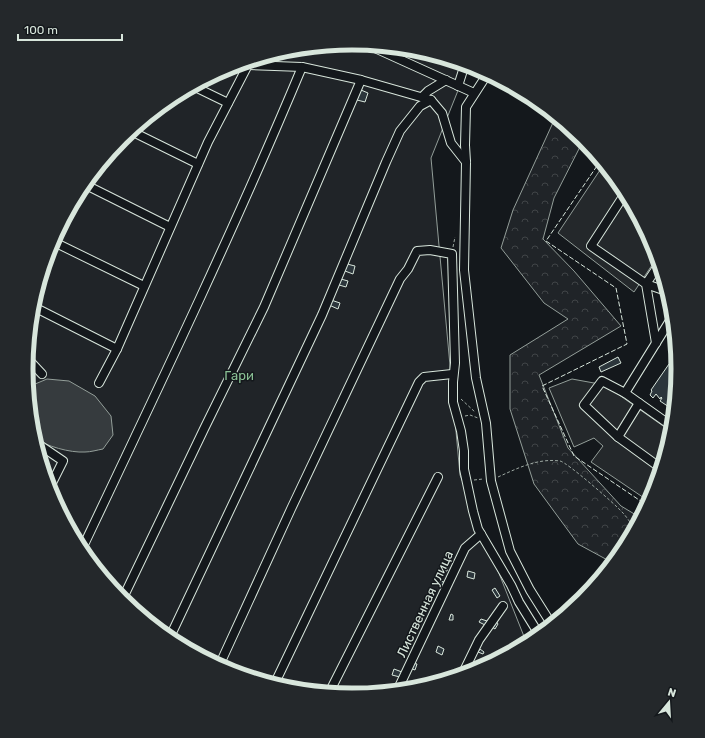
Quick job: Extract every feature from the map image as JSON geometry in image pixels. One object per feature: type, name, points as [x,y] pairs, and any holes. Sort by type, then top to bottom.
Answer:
[{"type":"lane","points":[[381,51],[474,93]]},
{"type":"lane","points":[[255,65],[302,67],[361,80],[431,100],[442,113],[451,143],[466,162]]},
{"type":"lane","points":[[85,543],[140,428],[270,145],[302,67]]},
{"type":"lane","points":[[99,383],[117,349],[170,226],[243,69]]},
{"type":"lane","points":[[458,86],[463,69]]},
{"type":"lane","points":[[484,78],[466,107],[464,270],[476,378],[486,421],[490,479],[510,551],[530,590],[549,621]]},
{"type":"lane","points":[[125,593],[264,307],[361,80]]},
{"type":"lane","points":[[422,97],[428,91],[446,80]]},
{"type":"lane","points":[[199,89],[228,103]]},
{"type":"lane","points":[[172,633],[322,315],[400,131],[420,106],[431,100]]},
{"type":"lane","points":[[137,134],[198,164]]},
{"type":"lane","points":[[90,187],[170,226]]},
{"type":"lane","points":[[622,198],[591,246],[646,284],[662,290]]},
{"type":"lane","points":[[58,244],[144,286]]},
{"type":"lane","points":[[222,660],[291,509],[400,279],[408,269],[417,251],[430,250],[452,254],[455,363],[453,402],[460,425],[464,451],[464,469],[473,511],[478,529],[536,630]]},
{"type":"lane","points":[[656,269],[646,284],[656,343]]},
{"type":"lane","points":[[39,309],[117,349]]},
{"type":"lane","points":[[625,394],[668,323]]},
{"type":"lane","points":[[33,365],[42,374]]},
{"type":"lane","points":[[277,679],[419,382],[424,377],[452,374]]},
{"type":"lane","points":[[657,465],[618,437],[584,406],[602,381],[625,394],[667,423]]},
{"type":"lane","points":[[618,437],[639,403]]},
{"type":"lane","points":[[43,447],[63,461],[53,481]]},
{"type":"lane","points":[[332,688],[438,477]]},
{"type":"lane","name":"Лиственная улица","points":[[400,685],[465,548],[481,534]]},
{"type":"lane","points":[[465,668],[479,640],[503,606]]},
{"type":"path","points":[[452,254],[455,237]]},
{"type":"path","points":[[453,392],[475,411]]},
{"type":"path","points":[[460,425],[462,417],[470,415],[486,421]]},
{"type":"path","points":[[468,482],[490,479],[525,465],[539,462],[562,461],[578,473],[622,512],[631,524]]},
{"type":"green space","name":"Гари","points":[[332,50],[373,50],[394,52],[435,60],[466,70],[431,158],[460,475],[525,638],[494,656],[455,672],[435,678],[394,686],[373,688],[332,688],[311,686],[270,678],[250,672],[211,656],[175,635],[142,609],[112,580],[87,547],[66,510],[57,491],[44,452],[39,431],[34,390],[33,369],[36,327],[39,307],[50,266],[57,247],[76,209],[87,191],[112,158],[142,129],[175,103],[211,82],[250,66],[270,60],[311,52]]},
{"type":"green space","points":[[554,121],[581,146],[554,198],[543,239],[574,271],[621,326],[539,375],[568,448],[621,506],[636,515],[618,547],[608,560],[578,544],[534,484],[510,409],[510,355],[568,319],[544,303],[501,248],[513,210]]},
{"type":"shaded area","points":[[601,168],[629,209],[648,247],[654,262],[634,292],[558,233]]},
{"type":"shaded area","points":[[47,379],[69,381],[95,396],[111,416],[113,435],[103,449],[79,452],[65,450],[42,442],[36,411],[34,385]]},
{"type":"shaded area","points":[[572,379],[605,385],[666,428],[655,472],[645,498],[591,462],[603,446],[594,438],[574,447],[549,388]]},
{"type":"building","points":[[361,90],[368,93],[365,102],[357,100]]},
{"type":"building","points":[[347,264],[355,266],[353,274],[345,271]]},
{"type":"building","points":[[341,279],[348,281],[346,287],[339,285]]},
{"type":"building","points":[[331,300],[340,303],[338,309],[329,305]]},
{"type":"building","points":[[618,357],[621,363],[601,372],[599,367]]},
{"type":"building","points":[[669,364],[672,364],[669,407],[660,401],[662,398],[661,397],[660,399],[656,394],[653,398],[650,395],[651,390]]},
{"type":"building","points":[[443,564],[448,565],[447,571],[442,570]]},
{"type":"building","points":[[468,571],[475,573],[474,579],[467,577]]},
{"type":"building","points":[[440,581],[444,582],[443,585],[439,584]]},
{"type":"building","points":[[495,588],[500,596],[497,598],[492,590]]},
{"type":"building","points":[[451,614],[453,615],[453,620],[449,620]]},
{"type":"building","points":[[481,619],[487,621],[485,625],[479,622]]},
{"type":"building","points":[[496,621],[498,624],[495,629],[492,627]]},
{"type":"building","points":[[524,635],[526,637],[520,641],[519,640]]},
{"type":"building","points":[[438,646],[444,649],[442,655],[436,652]]},
{"type":"building","points":[[480,649],[484,652],[483,654],[478,652]]},
{"type":"building","points":[[412,663],[417,664],[415,670],[410,668]]},
{"type":"building","points":[[394,669],[402,672],[400,677],[392,675]]},
{"type":"fence","points":[[598,164],[546,241],[616,288],[627,344],[542,386],[574,456],[643,502]]}]
